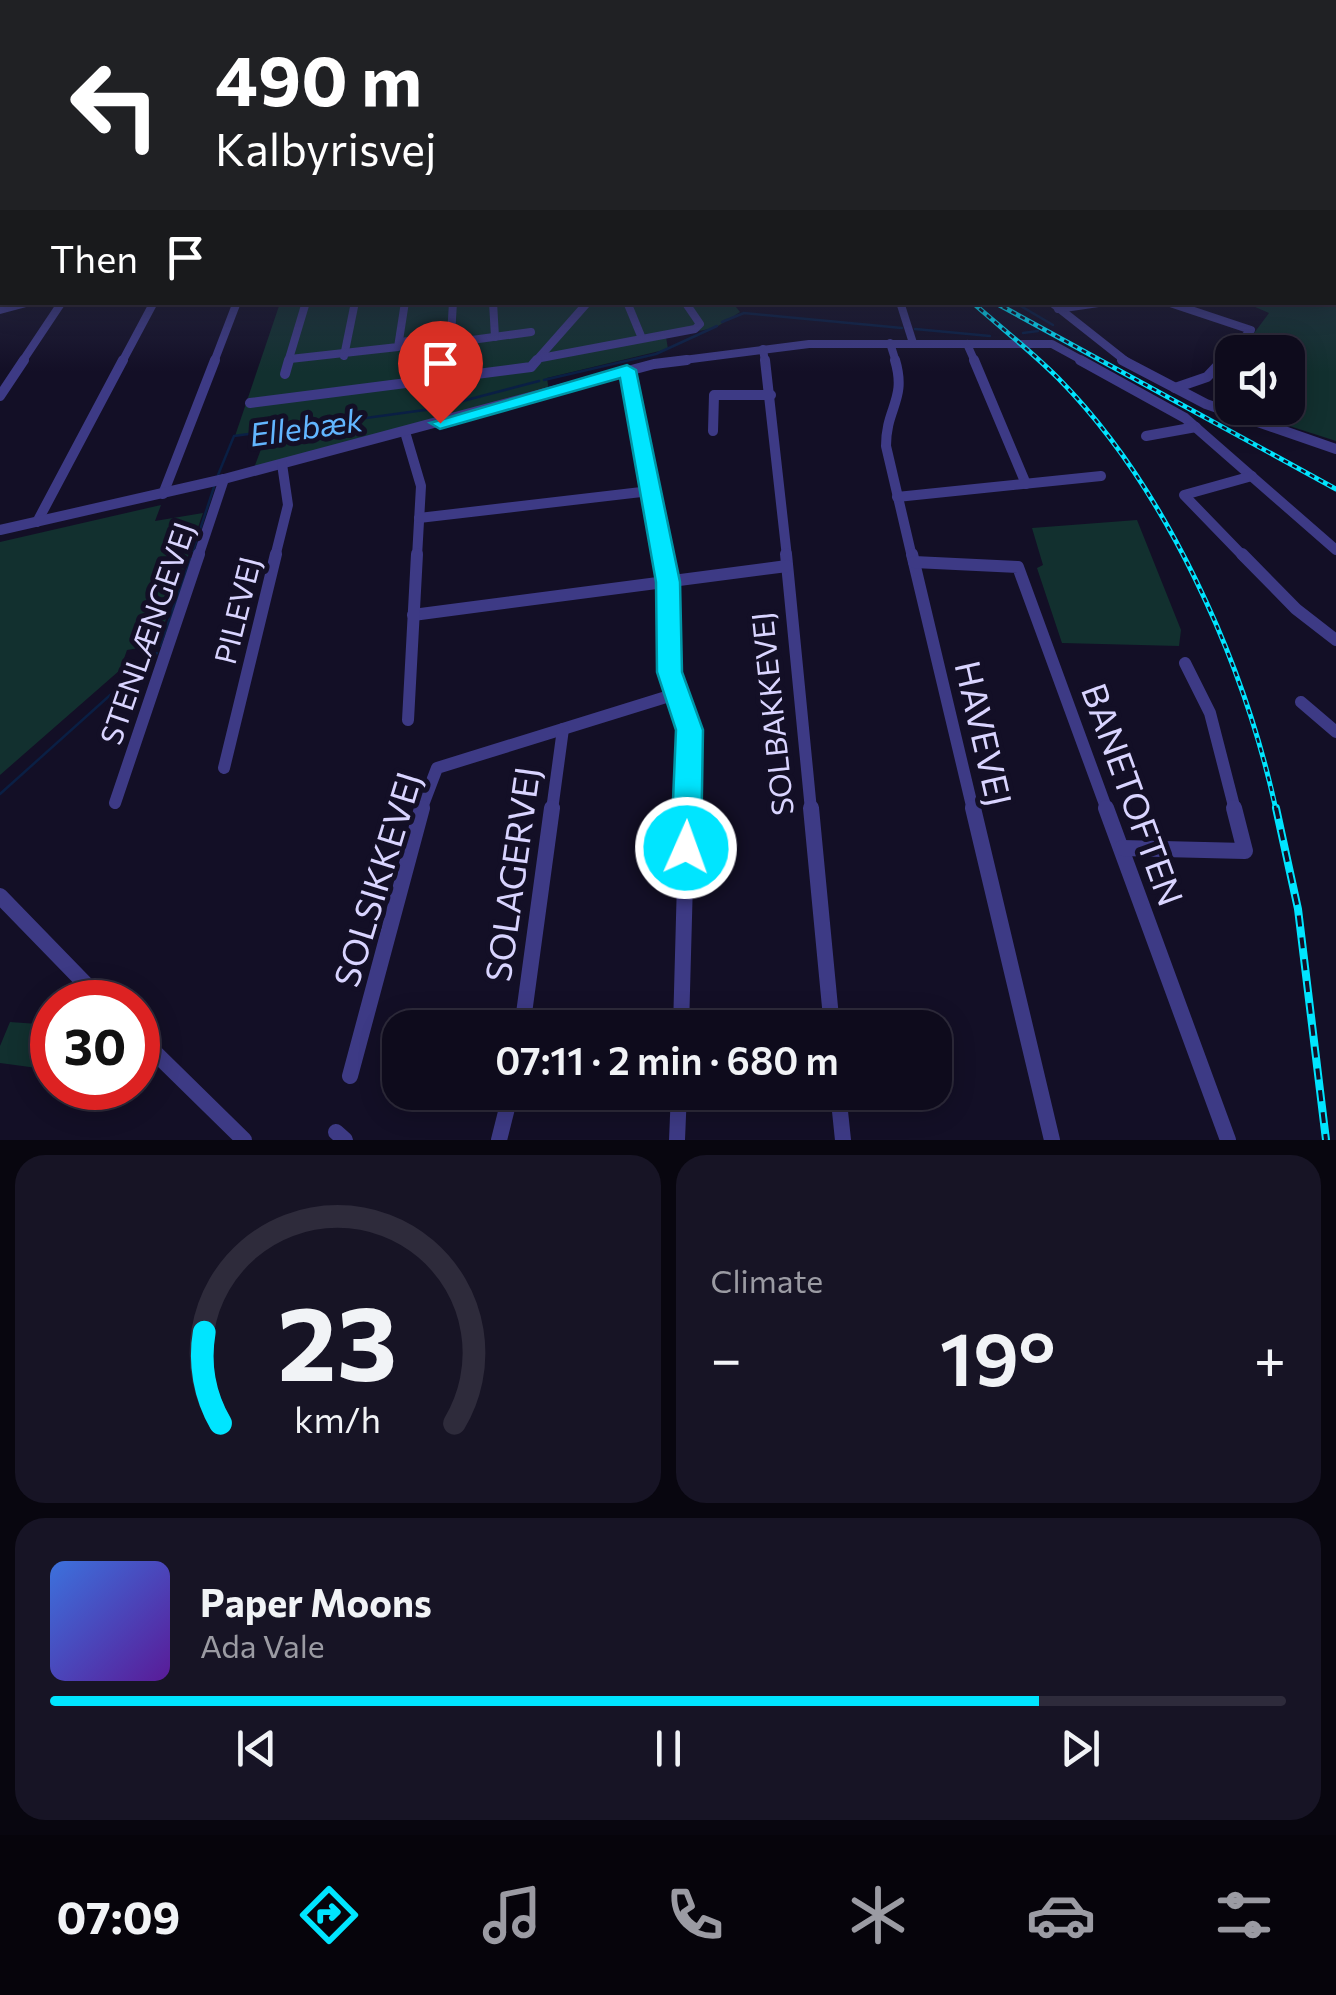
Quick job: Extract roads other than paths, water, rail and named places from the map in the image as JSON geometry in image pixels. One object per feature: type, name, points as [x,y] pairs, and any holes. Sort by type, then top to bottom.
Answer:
[{"type":"street","points":[[0,396],[60,305]]},
{"type":"street","points":[[37,522],[152,305]]},
{"type":"street","points":[[163,494],[236,305]]},
{"type":"street","points":[[285,374],[305,305]]},
{"type":"street","points":[[344,356],[354,305]]},
{"type":"street","points":[[400,342],[404,305]]},
{"type":"street","points":[[453,305],[451,336],[457,342],[532,332]]},
{"type":"street","points":[[493,305],[496,337]]},
{"type":"street","points":[[571,305],[574,318]]},
{"type":"street","points":[[250,403],[531,367],[585,305]]},
{"type":"street","points":[[628,305],[641,336]]},
{"type":"street","points":[[541,358],[698,328],[700,324],[687,305]]},
{"type":"street","points":[[901,305],[913,343]]},
{"type":"street","points":[[1175,388],[1207,377],[1251,330],[1179,305]]},
{"type":"street","points":[[1192,305],[1199,310]]},
{"type":"street","points":[[1054,306],[1108,351],[1175,388],[1228,414],[1336,449]]},
{"type":"street","points":[[290,359],[391,350],[400,342],[451,336]]},
{"type":"street","points":[[0,530],[224,479],[627,370],[763,350],[890,342],[1058,346],[1196,427],[1336,550]]},
{"type":"street","name":"HAVEVEJ","points":[[890,342],[902,384],[886,428],[898,497],[1052,1140]]},
{"type":"street","points":[[967,344],[1026,484]]},
{"type":"street","name":"SOLBAKKEVEJ","points":[[763,350],[772,395],[830,1010]]},
{"type":"street","points":[[627,370],[668,582],[667,653],[690,730],[682,1010]]},
{"type":"street","points":[[713,431],[714,396],[772,395]]},
{"type":"street","points":[[1146,436],[1196,427]]},
{"type":"street","points":[[405,432],[420,478],[408,720]]},
{"type":"street","name":"PILEVEJ","points":[[224,768],[288,504],[282,464]]},
{"type":"street","points":[[898,497],[1101,476]]},
{"type":"street","points":[[1252,476],[1184,495],[1296,608],[1336,640]]},
{"type":"street","name":"STENLÆNGEVEJ","points":[[115,802],[224,479]]},
{"type":"street","points":[[419,518],[650,491]]},
{"type":"street","name":"BANETOFTEN","points":[[914,562],[1018,568],[1228,1140]]},
{"type":"street","points":[[412,615],[787,566]]},
{"type":"street","points":[[1122,848],[1246,851],[1210,713],[1185,663]]},
{"type":"street","name":"SOLSIKKEVEJ","points":[[350,1076],[428,785],[437,768],[679,692]]},
{"type":"street","points":[[1301,702],[1336,732]]},
{"type":"street","name":"SOLAGERVEJ","points":[[524,1010],[563,729]]},
{"type":"street","points":[[0,896],[82,980]]},
{"type":"street","points":[[160,1058],[244,1140]]},
{"type":"street","points":[[499,1140],[506,1110]]},
{"type":"street","points":[[677,1140],[678,1110]]},
{"type":"street","points":[[840,1110],[842,1140]]},
{"type":"waterway","name":"Ellebæk","points":[[1019,305],[1053,325]]},
{"type":"waterway","name":"Ellebæk","points":[[722,322],[744,313],[902,328]]},
{"type":"waterway","name":"Ellebæk","points":[[544,380],[656,354],[717,326]]},
{"type":"waterway","name":"Ellebæk","points":[[915,329],[990,336]]},
{"type":"waterway","name":"Ellebæk","points":[[1023,333],[1038,331]]},
{"type":"waterway","name":"Ellebæk","points":[[218,475],[234,436],[432,409],[539,381]]},
{"type":"waterway","name":"Ellebæk","points":[[193,551],[214,487]]},
{"type":"waterway","name":"Ellebæk","points":[[160,646],[191,559]]},
{"type":"waterway","name":"Ellebæk","points":[[0,794],[157,653]]},
{"type":"railway","points":[[975,305],[1048,368],[1097,422],[1166,524],[1196,579],[1244,695],[1276,810]]},
{"type":"railway","points":[[999,305],[1336,489]]},
{"type":"railway","points":[[1276,808],[1298,909],[1326,1140]]}]
